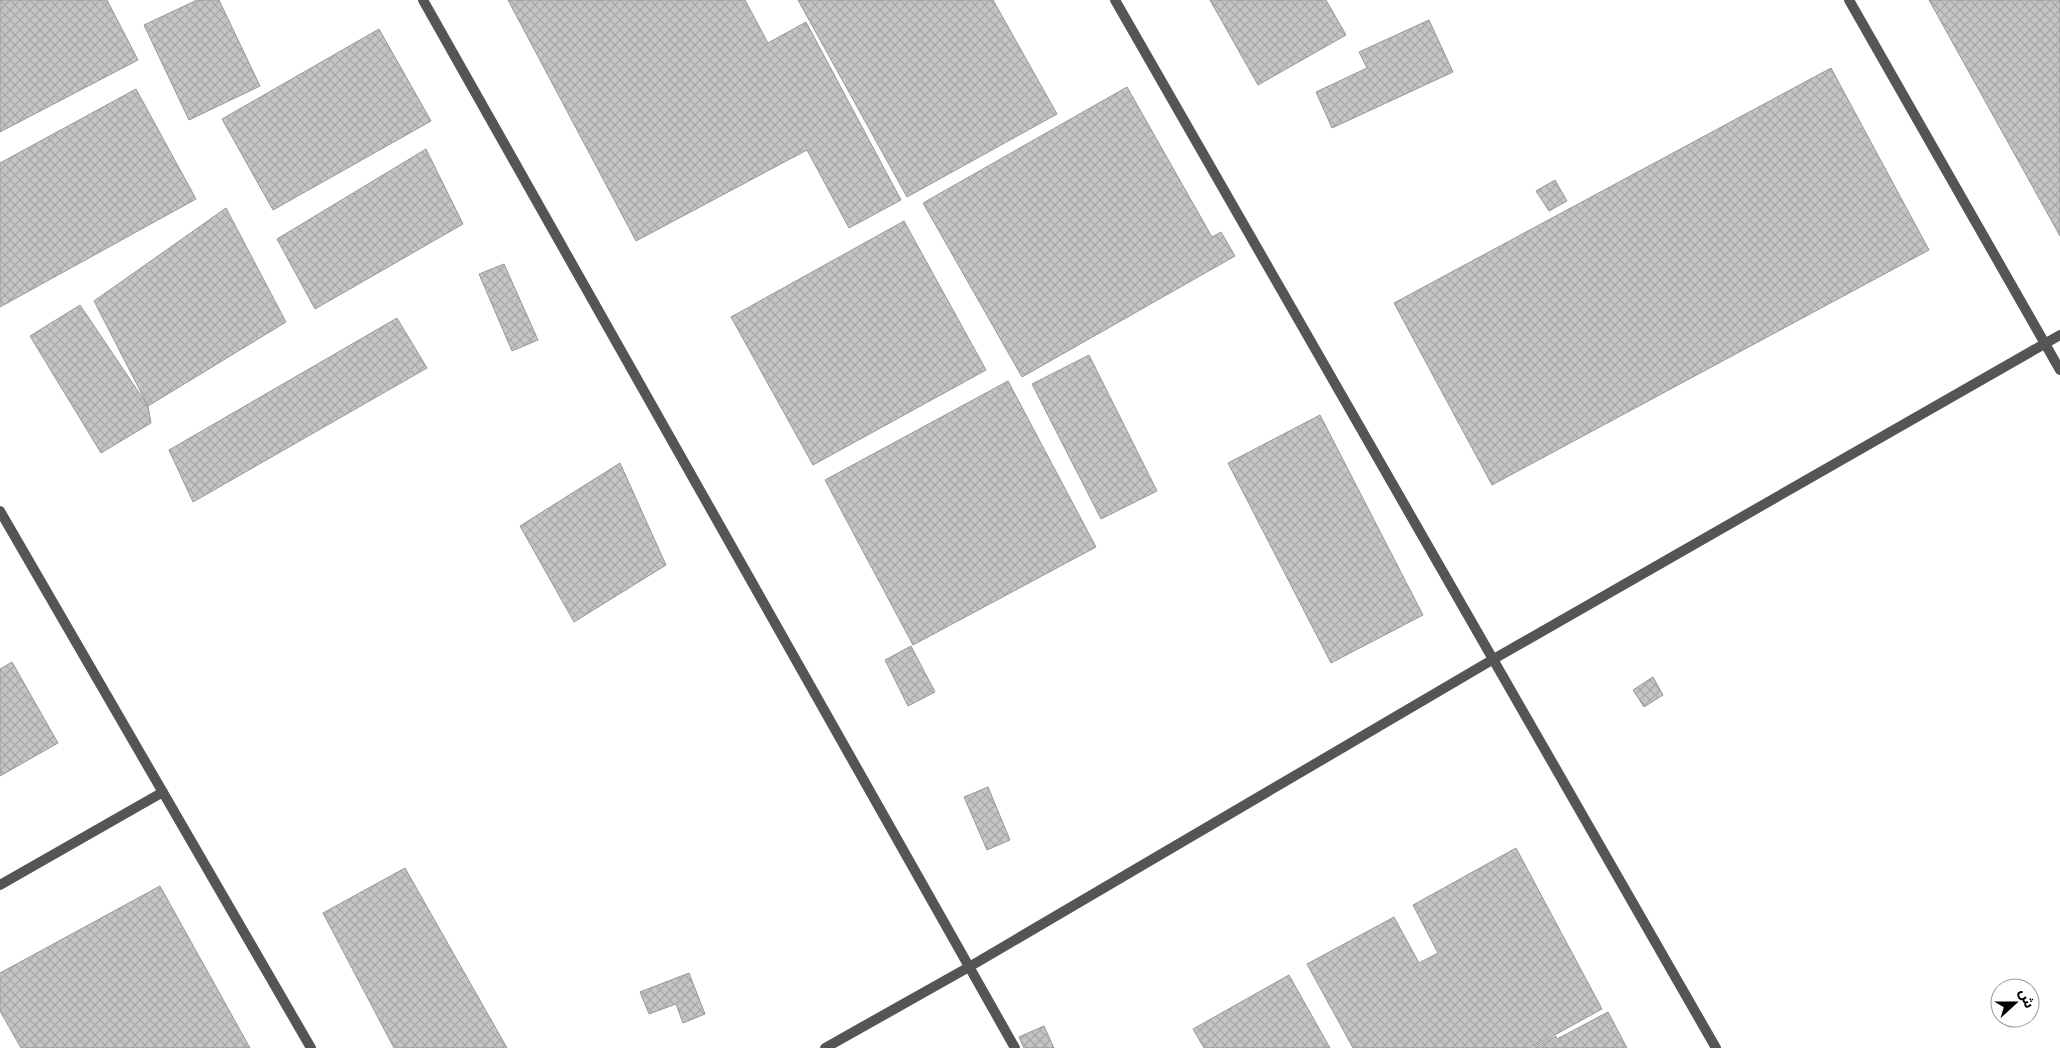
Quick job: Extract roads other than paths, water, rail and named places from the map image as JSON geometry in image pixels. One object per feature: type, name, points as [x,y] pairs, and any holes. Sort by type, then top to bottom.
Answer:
[{"type":"street","points":[[423,0],[1015,1048]]},
{"type":"street","points":[[1115,0],[1716,1048]]},
{"type":"street","points":[[1849,0],[2060,370]]},
{"type":"street","points":[[825,1048],[969,967],[1492,660],[2060,335]]},
{"type":"street","points":[[0,511],[311,1048]]},
{"type":"street","points":[[0,884],[163,792]]}]
